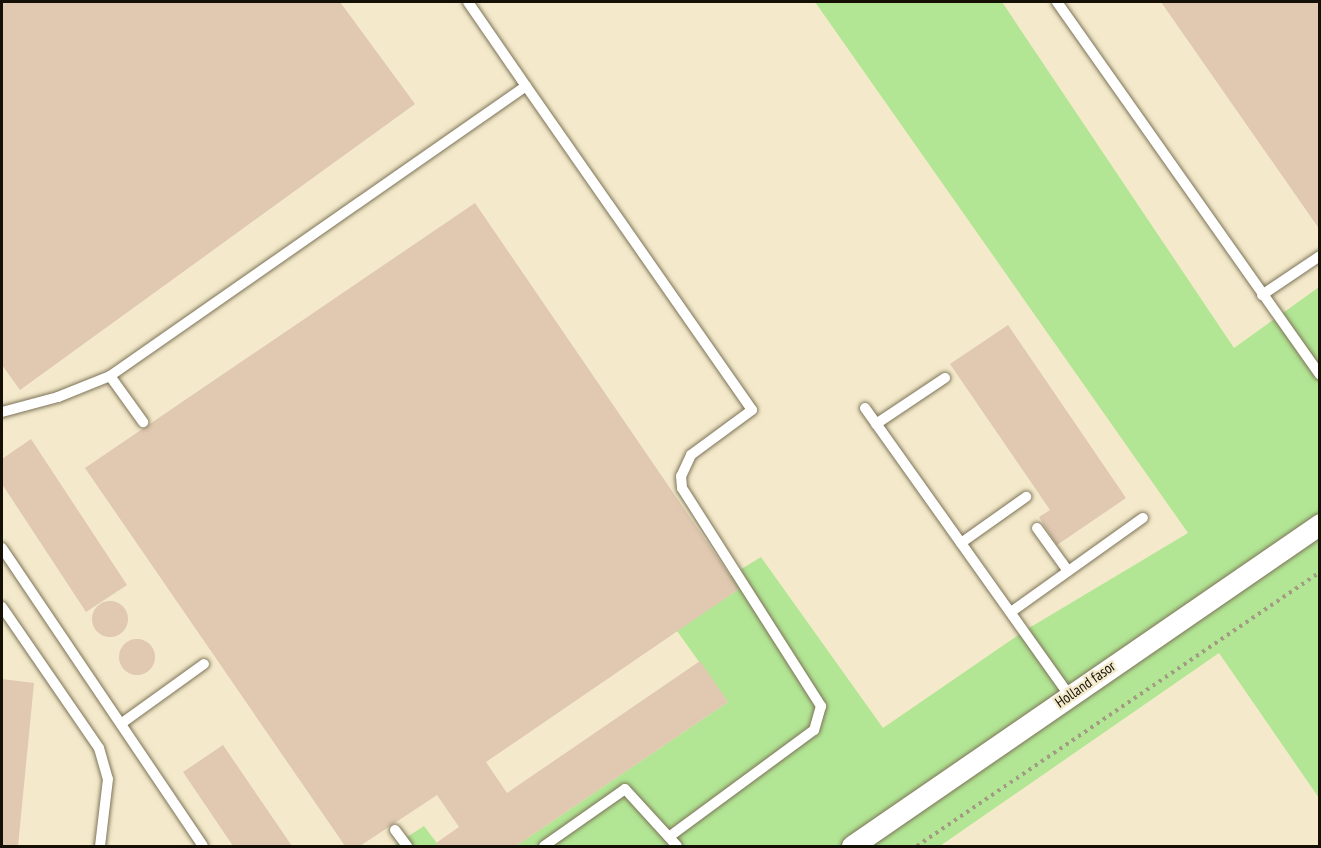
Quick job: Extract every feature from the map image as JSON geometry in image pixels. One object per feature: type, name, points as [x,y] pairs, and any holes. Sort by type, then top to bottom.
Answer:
[{"type":"street","name":"Holland fasor","points":[[852,846],[1320,524]]},
{"type":"lane","points":[[468,2],[752,410],[691,455],[681,477],[682,489],[816,694],[821,706],[814,730],[669,837]]},
{"type":"lane","points":[[1057,2],[1320,375]]},
{"type":"lane","points":[[2,412],[58,397],[110,376],[526,86]]},
{"type":"lane","points":[[1262,295],[1320,256]]},
{"type":"lane","points":[[110,376],[143,422]]},
{"type":"lane","points":[[876,424],[945,378]]},
{"type":"lane","points":[[865,408],[1069,695]]},
{"type":"lane","points":[[961,543],[1026,496]]},
{"type":"lane","points":[[1011,612],[1143,518]]},
{"type":"lane","points":[[1037,528],[1068,571]]},
{"type":"lane","points":[[2,548],[203,846]]},
{"type":"lane","points":[[2,607],[99,748],[108,779],[100,846]]},
{"type":"lane","points":[[122,723],[204,664]]},
{"type":"lane","points":[[544,846],[625,789],[677,846]]},
{"type":"lane","points":[[395,830],[407,846]]},
{"type":"path","points":[[917,846],[1320,572]]},
{"type":"green space","points":[[815,2],[1002,2],[1234,348],[1319,287],[1319,798],[1219,653],[940,846],[516,846],[728,702],[677,631],[739,589],[730,576],[761,557],[883,728],[1024,631],[1188,533]]},
{"type":"green space","points":[[424,826],[439,846],[393,846]]},
{"type":"building","points":[[2,2],[340,2],[415,104],[20,390],[2,365]]},
{"type":"building","points":[[1161,2],[1320,2],[1320,230]]},
{"type":"building","points":[[475,203],[739,589],[486,762],[507,793],[700,661],[728,702],[516,846],[439,846],[436,843],[459,827],[437,795],[360,846],[345,846],[85,468]]},
{"type":"building","points":[[1008,325],[1126,498],[1057,545],[1039,517],[1050,510],[950,364]]},
{"type":"building","points":[[31,439],[127,585],[86,612],[2,484],[2,459]]},
{"type":"building","points":[[110,601],[122,607],[128,619],[122,631],[110,637],[98,631],[92,619],[98,607]]},
{"type":"building","points":[[137,639],[149,645],[155,657],[149,669],[137,675],[125,669],[119,657],[125,645]]},
{"type":"building","points":[[2,679],[34,683],[18,846],[2,845]]},
{"type":"building","points":[[223,745],[292,846],[233,846],[183,772]]}]
